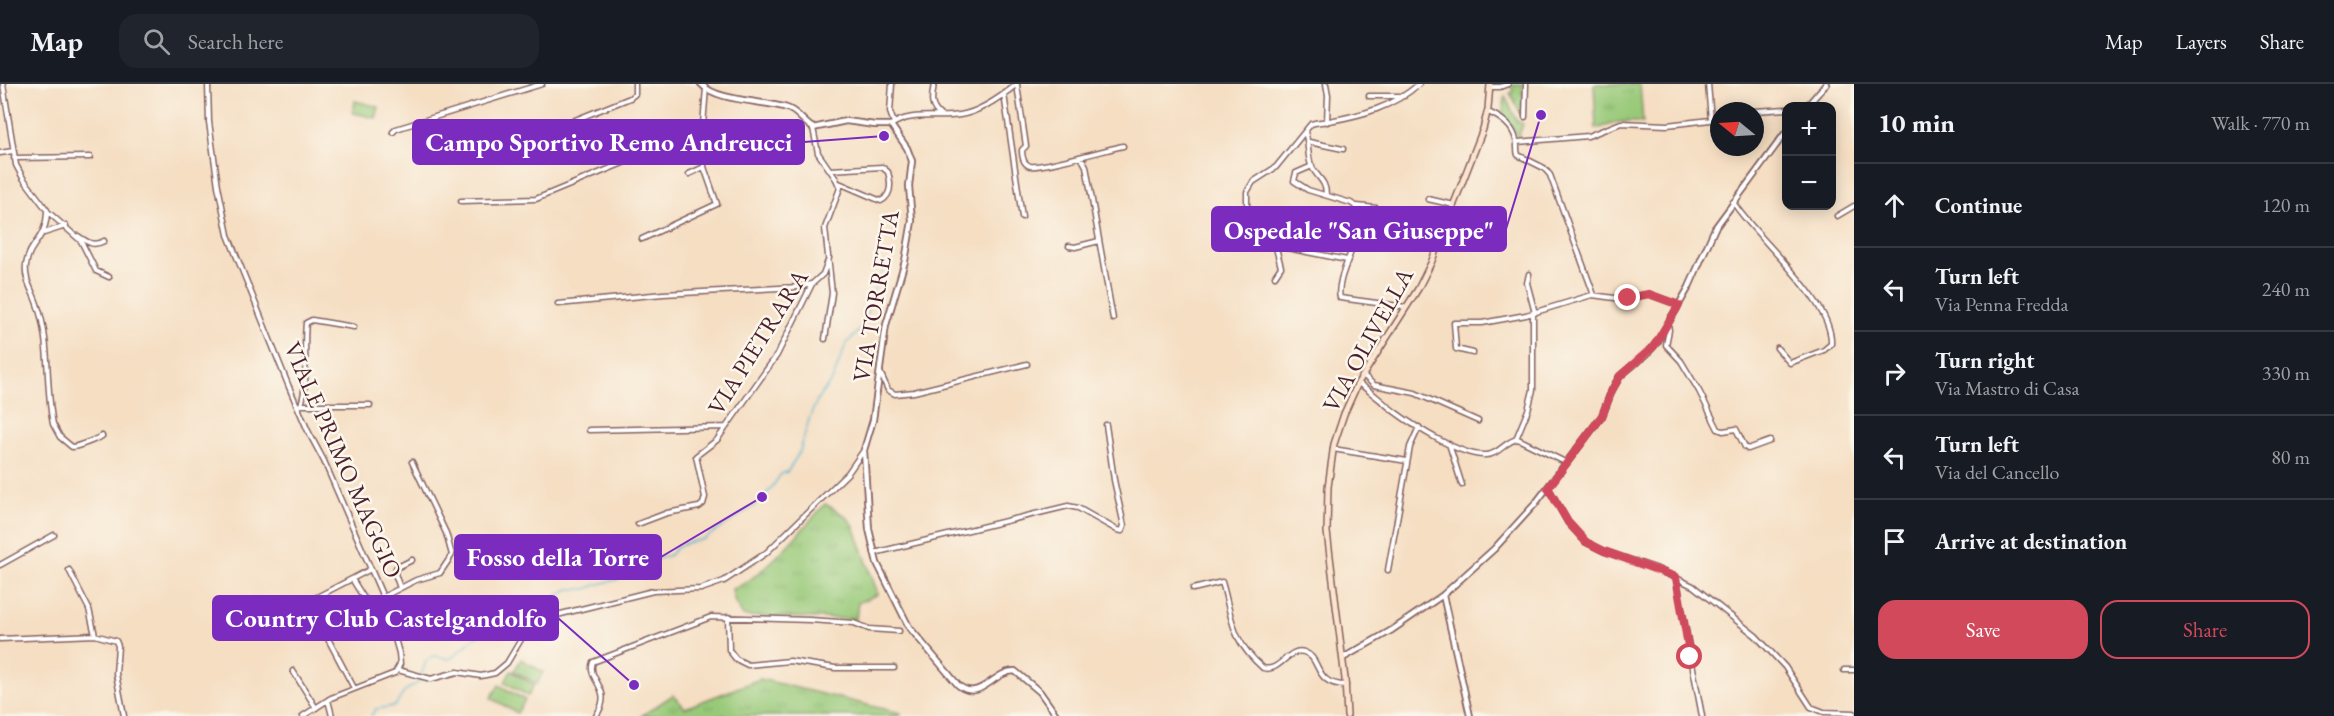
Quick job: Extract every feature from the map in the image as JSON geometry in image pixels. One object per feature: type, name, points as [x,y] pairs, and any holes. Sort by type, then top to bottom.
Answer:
[{"type":"main road","name":"VIA OLIVELLA","points":[[1347,716],[1343,658],[1327,532],[1327,494],[1333,449],[1358,383],[1429,268],[1480,139],[1488,112],[1490,85]]},
{"type":"street","points":[[3,84],[14,158],[21,175],[47,210],[81,241],[95,270],[109,277]]},
{"type":"street","name":"VIALE PRIMO MAGGIO","points":[[208,84],[209,122],[225,223],[308,431],[324,461],[383,597],[399,653],[398,670]]},
{"type":"street","points":[[393,132],[396,129],[542,84]]},
{"type":"street","points":[[550,130],[631,98],[635,92],[635,84]]},
{"type":"street","points":[[701,84],[726,96],[788,108],[813,128],[817,151],[829,170],[838,183],[881,201],[887,196],[890,186],[888,172],[882,167],[829,170]]},
{"type":"street","points":[[892,84],[890,112],[892,124]]},
{"type":"street","points":[[934,84],[932,106],[941,116]]},
{"type":"street","points":[[813,128],[846,121],[875,125],[892,124],[909,118],[968,114],[1017,84],[1026,146],[1022,150],[1026,164],[1037,166],[1123,146]]},
{"type":"street","points":[[1326,84],[1327,122]]},
{"type":"street","points":[[1275,276],[1281,267],[1276,246],[1251,221],[1246,199],[1247,190],[1253,182],[1276,167],[1311,124],[1380,109],[1405,96],[1419,84]]},
{"type":"street","points":[[1490,85],[1500,87],[1508,84]]},
{"type":"street","points":[[1525,117],[1526,84]]},
{"type":"street","points":[[1708,84],[1710,102]]},
{"type":"street","points":[[1810,102],[1826,84]]},
{"type":"street","points":[[642,238],[716,205],[717,201],[704,167],[703,130],[706,88]]},
{"type":"street","points":[[1004,94],[1022,217]]},
{"type":"street","points":[[1369,96],[1405,96]]},
{"type":"street","points":[[1764,110],[1782,109]]},
{"type":"street","points":[[1488,112],[1496,115],[1509,126],[1517,142],[1518,155],[1544,168],[1551,178],[1594,295]]},
{"type":"street","points":[[1517,142],[1590,136],[1621,123],[1664,125],[1710,120]]},
{"type":"street","name":"VIA TORRETTA","points":[[892,124],[912,161],[909,186],[912,221],[905,261],[886,326],[873,420],[864,450],[867,511],[873,553],[912,631],[958,685],[966,690],[975,691],[1008,672],[1015,671],[1040,692],[1057,716]]},
{"type":"street","points":[[461,201],[536,199],[703,130]]},
{"type":"street","points":[[1305,131],[1309,142],[1311,166],[1325,183],[1326,194]]},
{"type":"street","points":[[1343,658],[1392,630],[1443,595],[1494,549],[1548,488],[1602,416],[1620,376],[1650,351],[1668,325],[1689,287],[1712,232],[1782,137]]},
{"type":"street","points":[[1309,142],[1343,149]]},
{"type":"street","points":[[0,153],[13,151]]},
{"type":"street","points":[[14,158],[90,157]]},
{"type":"street","points":[[1081,157],[1086,166],[1113,319]]},
{"type":"street","points":[[1311,166],[1296,173],[1294,180],[1308,190],[1326,194],[1356,206],[1376,208]]},
{"type":"street","points":[[689,174],[704,167]]},
{"type":"street","name":"VIA PIETRARA","points":[[638,524],[666,514],[702,506],[705,497],[696,457],[715,442],[779,352],[812,284],[823,274],[829,258],[825,228],[829,213],[839,193],[838,183]]},
{"type":"street","points":[[1428,199],[1454,205]]},
{"type":"street","points":[[1733,202],[1797,277],[1823,312],[1829,325],[1831,344],[1821,352],[1790,363],[1777,348]]},
{"type":"street","points":[[1356,206],[1360,212],[1361,221],[1341,281],[1340,298],[1406,307]]},
{"type":"street","points":[[1837,216],[1854,206]]},
{"type":"street","points":[[47,210],[44,233],[28,255],[26,270],[27,281],[40,314],[53,424],[60,437],[72,447],[102,436]]},
{"type":"street","points":[[44,233],[66,226]]},
{"type":"street","points":[[75,235],[88,243],[99,244],[104,241]]},
{"type":"street","points":[[1069,246],[1075,247],[1100,241]]},
{"type":"street","points":[[1276,246],[1347,260]]},
{"type":"street","points":[[825,339],[832,293],[829,258]]},
{"type":"street","points":[[1358,383],[1396,412],[1449,444],[1484,456],[1496,452],[1516,439],[1528,410],[1533,390],[1534,314],[1527,283],[1529,274]]},
{"type":"street","points":[[558,304],[663,294],[798,288],[812,284]]},
{"type":"street","points":[[1473,353],[1456,349],[1454,323],[1482,323],[1534,314],[1594,295],[1622,299],[1649,294],[1679,305]]},
{"type":"street","points":[[354,327],[314,320],[306,322],[306,360],[299,406],[370,405]]},
{"type":"street","points":[[1668,325],[1666,345],[1681,361],[1718,429],[1723,431],[1736,429],[1745,447],[1748,448],[1770,441]]},
{"type":"street","points":[[880,372],[888,390],[897,394],[939,387],[1027,364]]},
{"type":"street","points":[[1363,375],[1374,385],[1415,393],[1478,421]]},
{"type":"street","points":[[873,553],[1069,506],[1078,508],[1122,531],[1124,526],[1106,424]]},
{"type":"street","points":[[589,430],[726,427]]},
{"type":"street","points":[[1388,570],[1407,461],[1412,440],[1419,427]]},
{"type":"street","points":[[1516,439],[1567,463]]},
{"type":"street","points":[[1449,444],[1462,485]]},
{"type":"street","points":[[1333,449],[1407,461]]},
{"type":"street","points":[[303,716],[328,700],[354,688],[390,676],[398,670],[435,679],[460,672],[481,676],[495,673],[506,665],[526,631],[549,617],[653,591],[701,589],[724,581],[766,553],[848,473],[864,450]]},
{"type":"street","points":[[383,597],[416,580],[440,573],[452,555],[446,533],[412,462]]},
{"type":"street","points":[[1548,488],[1568,522],[1586,542],[1604,551],[1676,577],[1700,590],[1752,631],[1785,667],[1813,708],[1824,712],[1854,713]]},
{"type":"street","points":[[0,565],[54,535]]},
{"type":"street","points":[[400,588],[395,574],[396,568],[412,560]]},
{"type":"street","points":[[323,613],[315,598],[371,569]]},
{"type":"street","points":[[69,570],[88,605],[95,635]]},
{"type":"street","points":[[1676,577],[1702,716]]},
{"type":"street","points":[[352,579],[372,611]]},
{"type":"street","points":[[1193,589],[1222,582],[1230,621],[1237,638],[1263,668],[1272,668],[1295,652],[1303,652],[1311,656],[1327,681],[1346,686]]},
{"type":"street","points":[[1443,595],[1470,716]]},
{"type":"street","points":[[354,688],[327,637],[385,603]]},
{"type":"street","points":[[728,617],[729,650],[736,659],[748,665],[790,660],[835,668],[894,668]]},
{"type":"street","points":[[596,716],[603,699],[591,670],[592,662],[701,619],[728,617],[851,623],[869,629],[900,631]]},
{"type":"street","points":[[0,639],[95,635],[117,643],[116,674],[124,716]]},
{"type":"street","points":[[1844,670],[1854,670]]},
{"type":"street","points":[[293,671],[315,708]]},
{"type":"street","points":[[328,700],[332,716]]},
{"type":"green space","points":[[1515,84],[1523,84],[1523,113],[1521,115],[1510,93],[1513,92],[1511,87]]},
{"type":"green space","points":[[1594,84],[1640,84],[1643,122],[1619,122],[1596,129]]},
{"type":"green space","points":[[1505,96],[1517,121],[1523,124],[1518,138],[1512,126],[1502,118]]},
{"type":"green space","points":[[355,101],[379,107],[376,118],[353,113]]},
{"type":"green space","points":[[825,504],[846,516],[854,526],[878,594],[858,603],[856,619],[743,616],[734,600],[732,589],[756,575],[794,539]]},
{"type":"green space","points":[[521,659],[543,672],[537,684],[514,671]]},
{"type":"green space","points":[[511,671],[534,685],[528,696],[505,682]]},
{"type":"green space","points":[[760,679],[901,713],[900,716],[641,716],[673,695],[685,708]]},
{"type":"green space","points":[[499,685],[525,700],[517,713],[491,698]]},
{"type":"waterway","points":[[530,612],[569,589],[586,589],[616,580],[644,563],[670,555],[676,548],[686,543],[704,539],[755,505],[770,490],[781,474],[787,472],[800,451],[810,416],[819,397],[833,379],[846,344],[862,328],[876,284],[884,270]]},
{"type":"waterway","points":[[371,716],[376,709],[395,706],[405,691],[419,682],[426,661],[431,657],[450,659],[474,638],[486,631],[513,628]]},
{"type":"place","name":"Ospedale \"San Giuseppe\"","points":[[1541,115]]},
{"type":"place","name":"Campo Sportivo Remo Andreucci","points":[[884,136]]},
{"type":"place","name":"Fosso della Torre","points":[[762,497]]},
{"type":"place","name":"Country Club Castelgandolfo","points":[[634,685]]},
{"type":"route","points":[[1628,298],[1649,294],[1679,305],[1654,346],[1620,376],[1602,416],[1548,488],[1568,522],[1590,545],[1676,577],[1690,657]]}]
